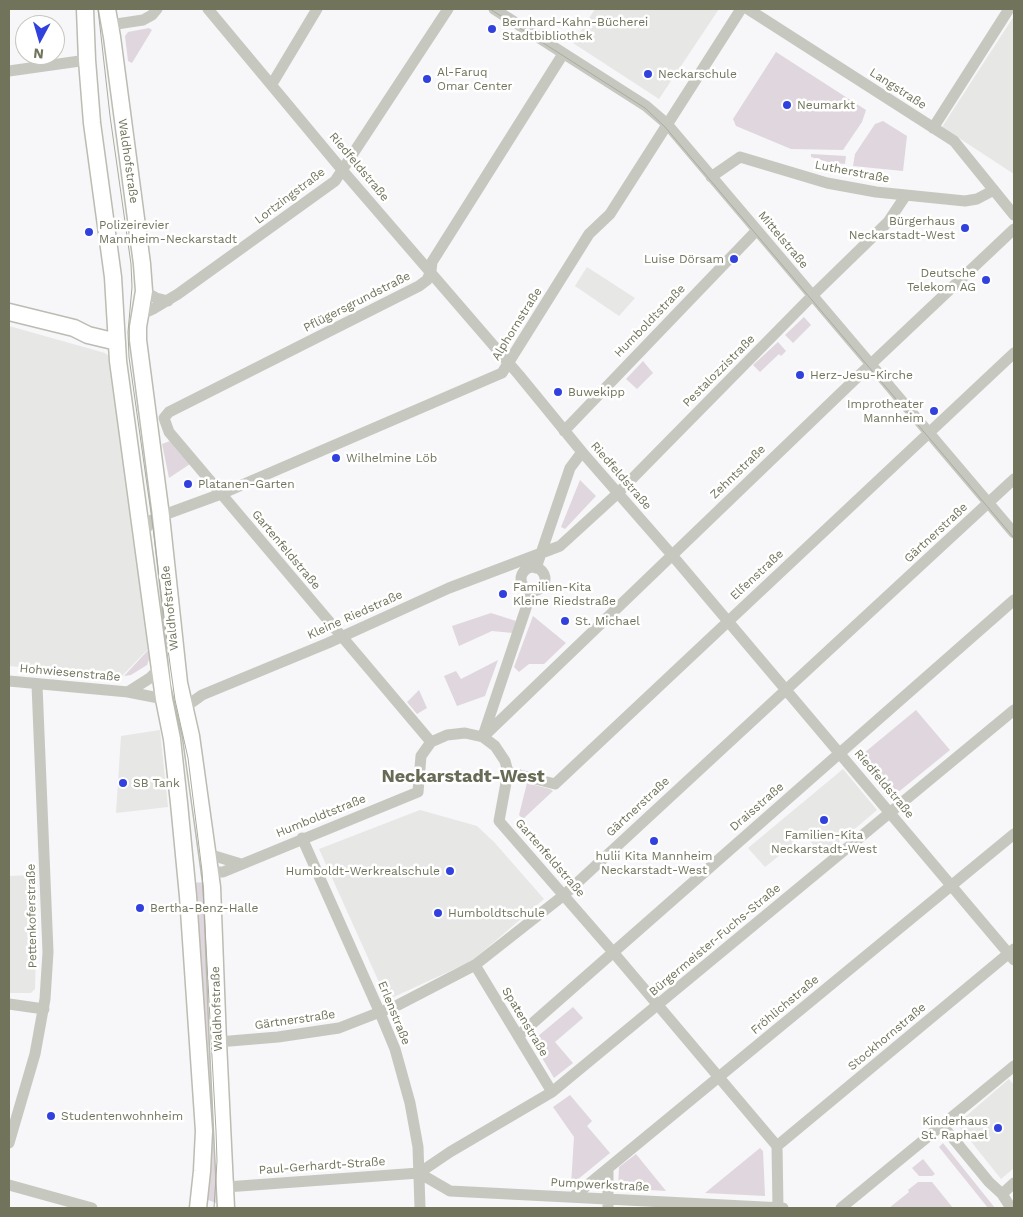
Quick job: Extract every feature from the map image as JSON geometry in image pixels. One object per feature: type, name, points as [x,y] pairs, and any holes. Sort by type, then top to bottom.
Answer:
[{"type":"street","name":"Waldhofstraße","points":[[85,9],[92,123],[106,218],[118,361],[164,699],[172,739],[184,850],[204,1130],[198,1208]]},
{"type":"street","points":[[108,17],[144,20],[157,9]]},
{"type":"street","name":"Riedfeldstraße","points":[[208,9],[509,363],[617,494],[729,621],[951,885],[1013,954]]},
{"type":"street","points":[[272,84],[317,9]]},
{"type":"street","name":"Lortzingstraße","points":[[140,314],[168,301],[335,181],[448,9]]},
{"type":"street","name":"Mittelstraße","points":[[494,9],[646,106],[667,124],[1014,533]]},
{"type":"street","name":"Alphornstraße","points":[[142,535],[152,520],[221,494],[502,373],[589,234],[610,214],[741,9]]},
{"type":"street","name":"Langstraße","points":[[748,9],[954,141],[1013,211]]},
{"type":"street","points":[[933,128],[1009,9]]},
{"type":"street","name":"Waldhofstraße","points":[[108,17],[144,291],[138,340],[161,516],[179,683],[189,704],[191,736],[210,872],[226,1208]]},
{"type":"street","name":"Pflügersgrundstraße","points":[[169,412],[419,286],[427,280],[432,262],[563,54]]},
{"type":"street","points":[[9,71],[101,58],[116,70]]},
{"type":"street","name":"Lutherstraße","points":[[712,177],[740,157],[827,183],[876,192],[965,200],[977,199],[994,190]]},
{"type":"street","name":"Pestalozzistraße","points":[[541,554],[560,546],[617,494],[812,296],[888,222],[906,195]]},
{"type":"street","name":"Zehntstraße","points":[[483,737],[1014,229]]},
{"type":"street","name":"Humboldtstraße","points":[[564,431],[757,230]]},
{"type":"street","points":[[144,291],[156,298],[168,301]]},
{"type":"street","points":[[114,298],[140,314]]},
{"type":"street","points":[[9,312],[74,328],[88,335],[117,342]]},
{"type":"street","points":[[74,328],[116,323],[140,314]]},
{"type":"street","points":[[116,323],[138,340]]},
{"type":"street","name":"Elfenstraße","points":[[508,772],[555,784],[1014,353]]},
{"type":"street","name":"Gartenfeldstraße","points":[[169,412],[164,418],[169,432],[431,742]]},
{"type":"street","points":[[483,737],[532,590],[524,586],[522,575],[527,569],[536,568],[570,468],[582,452]]},
{"type":"street","name":"Gärtnerstraße","points":[[218,1042],[278,1037],[339,1028],[380,1013],[475,965],[564,895],[1014,479]]},
{"type":"street","name":"Kleine Riedstraße","points":[[189,704],[202,695],[328,643],[449,588],[541,554]]},
{"type":"street","name":"Draisstraße","points":[[518,1036],[1014,600]]},
{"type":"street","name":"Hohwiesenstraße","points":[[128,692],[150,678],[160,668]]},
{"type":"street","name":"Hohwiesenstraße","points":[[9,681],[128,692],[164,699]]},
{"type":"street","name":"Pettenkoferstraße","points":[[9,1143],[34,1054],[44,1009],[48,952],[37,685]]},
{"type":"street","name":"Bürgermeister-Fuchs-Straße","points":[[419,1173],[450,1152],[552,1092],[1014,710]]},
{"type":"street","points":[[431,742],[447,734],[465,733],[483,737],[495,746],[505,761],[508,772]]},
{"type":"street","name":"Humboldtstraße","points":[[210,872],[223,872],[418,792],[421,756],[431,742]]},
{"type":"street","name":"Gartenfeldstraße","points":[[508,772],[499,821],[777,1146]]},
{"type":"street","name":"Fröhlichstraße","points":[[573,1198],[1014,834]]},
{"type":"street","name":"Erlenstraße","points":[[302,838],[395,1049],[410,1103],[418,1147],[420,1208]]},
{"type":"street","points":[[184,850],[196,867],[210,872]]},
{"type":"street","points":[[208,854],[241,864]]},
{"type":"street","name":"Stockhornstraße","points":[[777,1146],[1013,954]]},
{"type":"street","name":"Spatenstraße","points":[[475,965],[552,1092]]},
{"type":"street","points":[[9,1004],[44,1009]]},
{"type":"street","points":[[841,1208],[1014,1066]]},
{"type":"street","points":[[942,1125],[989,1182],[1002,1194],[1011,1208]]},
{"type":"street","points":[[777,1146],[778,1208]]},
{"type":"street","points":[[608,1169],[608,1204]]},
{"type":"street","name":"Paul-Gerhardt-Straße","points":[[226,1187],[419,1173]]},
{"type":"street","name":"Pumpwerkstraße","points":[[419,1173],[450,1191],[573,1198],[608,1204],[783,1208]]},
{"type":"street","points":[[1002,1194],[1014,1183]]},
{"type":"street","points":[[9,1185],[92,1208]]},
{"type":"shaded area","name":"Neckarschule","points":[[595,9],[719,9],[659,99],[573,43]]},
{"type":"shaded area","points":[[1014,16],[1014,174],[942,127]]},
{"type":"shaded area","points":[[149,28],[152,30],[132,63],[128,61],[125,36],[128,32]]},
{"type":"shaded area","points":[[776,52],[866,110],[862,122],[843,150],[791,149],[736,126],[733,119]]},
{"type":"shaded area","points":[[883,121],[907,136],[903,171],[853,166],[855,154],[875,124]]},
{"type":"shaded area","points":[[811,154],[846,156],[845,164],[811,157]]},
{"type":"shaded area","points":[[587,267],[635,298],[619,316],[575,286]]},
{"type":"shaded area","points":[[804,317],[811,325],[793,343],[785,335]]},
{"type":"shaded area","points":[[9,326],[105,353],[110,357],[151,646],[122,676],[9,666]]},
{"type":"shaded area","points":[[778,342],[786,351],[781,356],[779,354],[760,372],[753,365]]},
{"type":"shaded area","points":[[643,361],[653,373],[637,389],[626,379]]},
{"type":"shaded area","points":[[170,441],[190,464],[169,478],[162,444]]},
{"type":"shaded area","points":[[580,480],[596,496],[565,529],[561,527]]},
{"type":"shaded area","points":[[491,613],[516,621],[513,633],[492,631],[459,646],[452,626]]},
{"type":"shaded area","points":[[533,616],[566,643],[544,664],[529,664],[519,672],[514,667]]},
{"type":"shaded area","points":[[151,647],[147,665],[131,675],[124,676]]},
{"type":"shaded area","points":[[498,660],[485,696],[457,706],[444,676],[456,671],[461,679]]},
{"type":"shaded area","points":[[419,690],[427,708],[417,714],[407,702]]},
{"type":"shaded area","points":[[916,710],[950,750],[891,798],[858,758]]},
{"type":"shaded area","points":[[160,730],[168,807],[116,813],[121,736]]},
{"type":"shaded area","name":"Familien-Kita Neckarstadt-West","points":[[843,769],[877,810],[823,856],[805,835],[765,867],[748,848]]},
{"type":"shaded area","points":[[527,783],[553,791],[523,819],[519,815]]},
{"type":"shaded area","name":"Humboldtschule","points":[[420,810],[477,826],[494,842],[544,899],[472,961],[387,1000],[319,849]]},
{"type":"shaded area","points":[[35,875],[37,913],[35,989],[31,993],[9,993],[9,876]]},
{"type":"shaded area","points":[[208,882],[216,1203],[203,1198],[189,883]]},
{"type":"shaded area","points":[[573,1007],[583,1018],[555,1042],[573,1063],[554,1078],[532,1041]]},
{"type":"shaded area","points":[[1009,1079],[1014,1085],[1014,1168],[1001,1179],[957,1124]]},
{"type":"shaded area","points":[[570,1095],[592,1121],[587,1126],[610,1153],[571,1185],[574,1137],[553,1107]]},
{"type":"shaded area","points":[[943,1143],[995,1208],[988,1208],[939,1147]]},
{"type":"shaded area","points":[[760,1148],[763,1151],[765,1196],[705,1193]]},
{"type":"shaded area","points":[[636,1154],[666,1191],[618,1188],[619,1167]]},
{"type":"shaded area","points":[[923,1159],[935,1174],[932,1176],[919,1176],[912,1168]]},
{"type":"shaded area","points":[[918,1182],[932,1182],[953,1208],[889,1208]]},
{"type":"tram line","points":[[98,9],[110,116],[131,264],[132,287],[128,332],[129,357],[175,700],[188,758],[202,871],[216,1131],[217,1161],[214,1208]]},
{"type":"tram line","points":[[490,9],[645,108],[665,127],[1014,538]]},
{"type":"place","name":"Bernhard-Kahn-Bücherei Stadtbibliothek","points":[[492,29]]},
{"type":"place","name":"Neckarschule","points":[[648,74]]},
{"type":"place","name":"Al-Faruq Omar Center","points":[[427,79]]},
{"type":"place","name":"Neumarkt","points":[[787,105]]},
{"type":"place","name":"Bürgerhaus Neckarstadt-West","points":[[965,228]]},
{"type":"place","name":"Polizeirevier Mannheim-Neckarstadt","points":[[89,232]]},
{"type":"place","name":"Luise Dörsam","points":[[734,259]]},
{"type":"place","name":"Deutsche Telekom AG","points":[[986,280]]},
{"type":"place","name":"Herz-Jesu-Kirche","points":[[800,375]]},
{"type":"place","name":"Buwekipp","points":[[558,392]]},
{"type":"place","name":"Improtheater Mannheim","points":[[934,411]]},
{"type":"place","name":"Wilhelmine Löb","points":[[336,458]]},
{"type":"place","name":"Platanen-Garten","points":[[188,484]]},
{"type":"place","name":"Familien-Kita Kleine Riedstraße","points":[[503,594]]},
{"type":"place","name":"St. Michael","points":[[565,621]]},
{"type":"place","name":"SB Tank","points":[[123,783]]},
{"type":"place","name":"Familien-Kita Neckarstadt-West","points":[[824,820]]},
{"type":"place","name":"hulii Kita Mannheim Neckarstadt-West","points":[[654,841]]},
{"type":"place","name":"Humboldt-Werkrealschule","points":[[450,871]]},
{"type":"place","name":"Bertha-Benz-Halle","points":[[140,908]]},
{"type":"place","name":"Humboldtschule","points":[[438,913]]},
{"type":"place","name":"Studentenwohnheim","points":[[51,1116]]},
{"type":"place","name":"Kinderhaus St. Raphael","points":[[998,1128]]},
{"type":"district","name":"Neckarstadt-West","points":[[463,777]]}]
